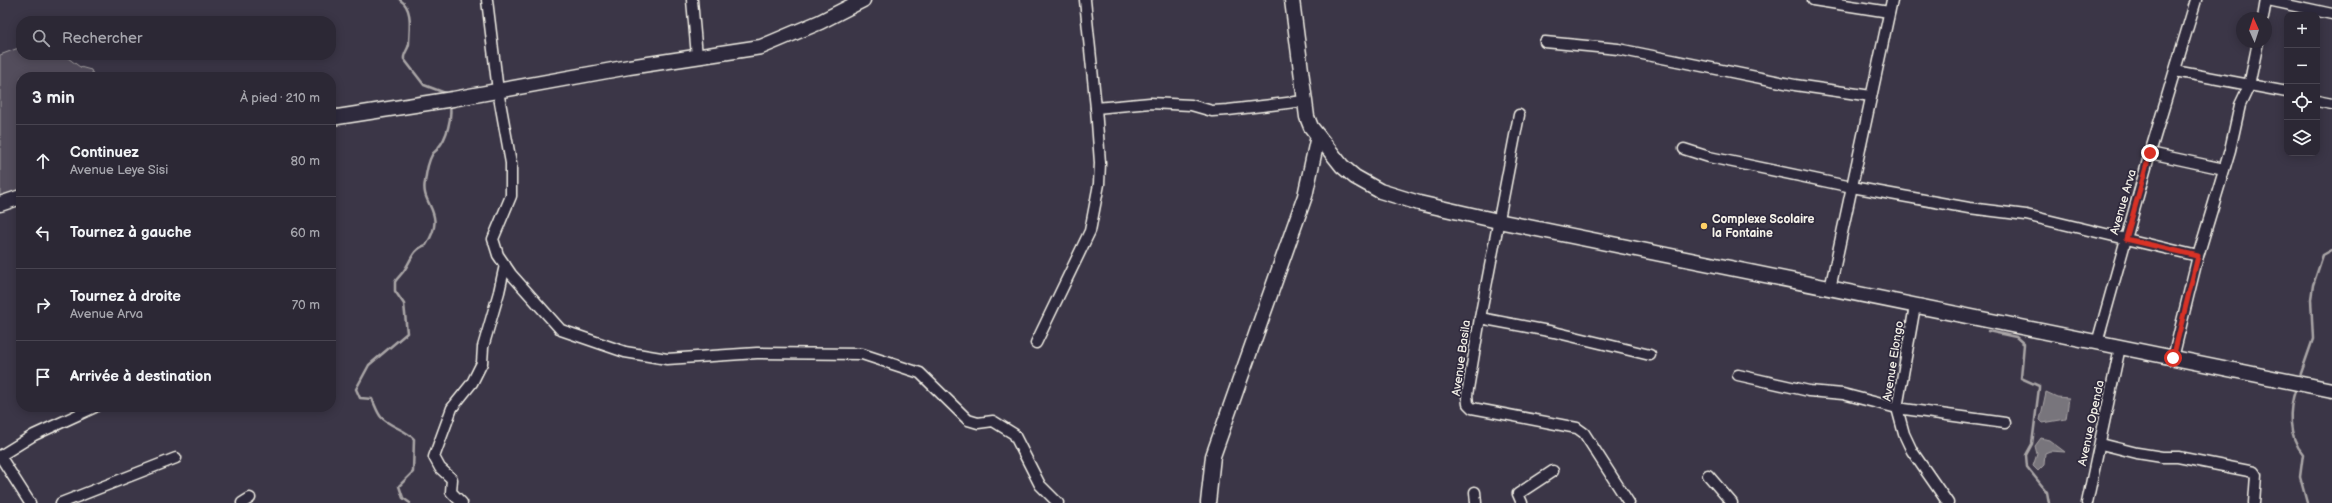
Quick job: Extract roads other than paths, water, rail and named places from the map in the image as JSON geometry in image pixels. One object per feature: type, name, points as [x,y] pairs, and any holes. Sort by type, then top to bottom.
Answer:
[{"type":"street","points":[[487,0],[498,91],[511,163],[511,196],[493,239],[498,255],[505,265],[561,330],[625,352],[671,359],[757,353],[836,355],[856,354],[896,364],[916,371],[932,383],[968,420],[978,424],[993,422],[1014,434],[1040,485],[1058,503]]},
{"type":"street","points":[[692,0],[697,56]]},
{"type":"street","points":[[336,117],[449,100],[697,56],[769,45],[862,0]]},
{"type":"street","points":[[1036,343],[1090,231],[1099,184],[1100,163],[1096,108],[1084,0]]},
{"type":"street","points":[[1292,0],[1304,101],[1311,127],[1342,166],[1355,177],[1380,191],[1426,204],[1498,221],[2332,390]]},
{"type":"street","points":[[1813,0],[1889,12]]},
{"type":"street","points":[[1830,289],[1892,0]]},
{"type":"street","name":"Avenue Arva","points":[[2097,343],[2150,153],[2196,0]]},
{"type":"street","points":[[2264,12],[2267,0],[2332,14]]},
{"type":"street","points":[[1545,42],[1618,49],[1795,85],[1871,96]]},
{"type":"street","points":[[2173,358],[2198,256],[2224,169],[2240,105],[2249,86],[2257,48]]},
{"type":"street","points":[[2175,71],[2284,92]]},
{"type":"street","points":[[1096,108],[1150,103],[1191,105],[1212,111],[1304,101]]},
{"type":"street","points":[[2320,102],[2332,104]]},
{"type":"street","name":"Avenue Basila","points":[[1519,115],[1480,318],[1467,395],[1468,404],[1472,408],[1569,425],[1584,434],[1629,503]]},
{"type":"street","points":[[1208,503],[1213,456],[1305,196],[1318,136]]},
{"type":"street","points":[[1684,149],[1709,157],[1852,187],[1968,208],[2026,215],[2198,256]]},
{"type":"street","points":[[2150,153],[2224,169]]},
{"type":"street","points":[[0,204],[16,199]]},
{"type":"street","points":[[462,503],[451,492],[452,479],[440,468],[434,457],[452,408],[472,384],[482,363],[483,348],[505,265]]},
{"type":"street","name":"Avenue Elongo","points":[[1915,306],[1898,408],[1904,434],[1912,451],[1948,503]]},
{"type":"street","points":[[1480,318],[1554,332],[1650,355]]},
{"type":"street","name":"Avenue Openda","points":[[2087,503],[2101,444],[2120,347]]},
{"type":"street","points":[[1738,375],[1809,391],[1843,394],[1898,408],[2006,423]]},
{"type":"street","points":[[30,503],[0,456],[34,435],[84,412]]},
{"type":"street","points":[[2101,444],[2150,455],[2178,457],[2254,472],[2256,475],[2254,503]]},
{"type":"street","points":[[60,503],[176,458]]},
{"type":"street","points":[[1522,503],[1518,494],[1553,471]]},
{"type":"street","points":[[1708,475],[1732,503]]},
{"type":"street","points":[[1475,492],[1476,503]]},
{"type":"waterway","points":[[400,0],[407,9],[410,20],[409,44],[404,55],[404,59],[424,85],[448,94]]},
{"type":"waterway","points":[[410,503],[403,498],[399,486],[413,472],[414,439],[381,417],[372,399],[360,398],[356,389],[369,365],[407,333],[404,304],[395,291],[395,282],[406,268],[412,256],[421,247],[426,245],[432,234],[434,217],[426,197],[425,179],[431,158],[444,139],[448,128],[450,105]]},
{"type":"waterway","points":[[2299,379],[2313,339],[2311,299],[2313,285],[2323,255],[2332,250]]},
{"type":"waterway","points":[[1988,331],[2016,337],[2024,344],[2021,378],[2039,386],[2032,444],[2026,455],[2027,467],[2047,492],[2049,503]]},
{"type":"waterway","points":[[2296,388],[2293,396],[2291,422],[2294,439],[2303,454],[2300,477],[2307,503]]},
{"type":"place","name":"Complexe Scolaire la Fontaine","points":[[1704,226]]}]
